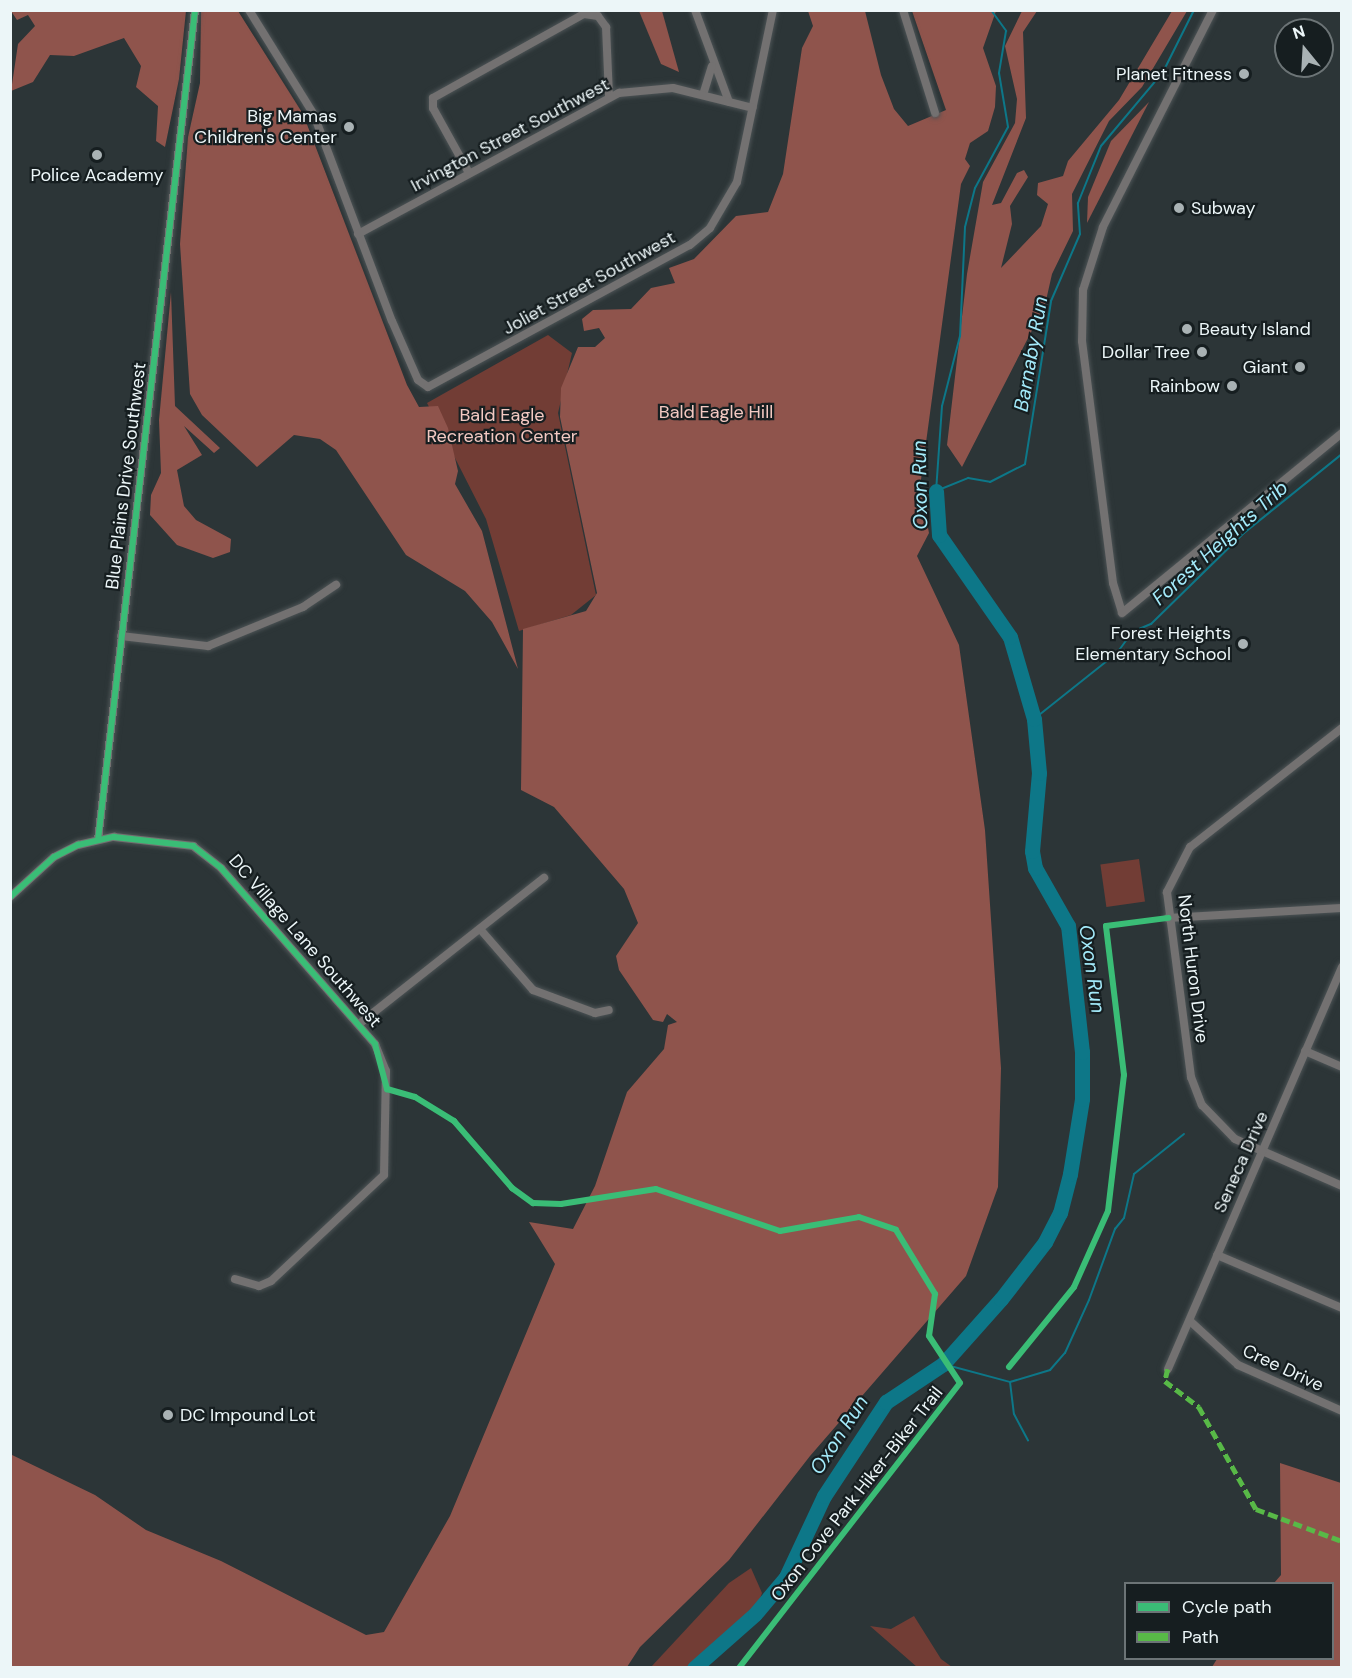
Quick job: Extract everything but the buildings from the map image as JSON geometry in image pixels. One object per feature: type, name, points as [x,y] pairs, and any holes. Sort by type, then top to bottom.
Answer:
[{"type":"street","name":"Blue Plains Drive Southwest","points":[[98,840],[195,10]]},
{"type":"street","points":[[249,10],[314,115],[358,234]]},
{"type":"street","points":[[695,10],[712,66],[729,102]]},
{"type":"street","name":"Joliet Street Southwest","points":[[358,234],[418,380],[432,387],[700,237],[731,198],[753,108],[773,10]]},
{"type":"street","points":[[903,10],[935,113]]},
{"type":"street","points":[[1213,10],[1103,227],[1083,290],[1082,341],[1113,583],[1122,613],[1341,433]]},
{"type":"street","points":[[469,173],[433,108],[433,98],[584,14],[598,16],[606,25],[609,97]]},
{"type":"street","points":[[703,95],[712,66]]},
{"type":"street","name":"Irvington Street Southwest","points":[[358,234],[609,97],[658,87],[703,95],[753,108]]},
{"type":"street","points":[[121,636],[208,646],[303,606],[336,585]]},
{"type":"street","name":"North Huron Drive","points":[[1341,728],[1190,847],[1170,878],[1168,918],[1196,1090],[1224,1130],[1263,1153],[1341,1186]]},
{"type":"street","points":[[10,897],[57,855],[98,840]]},
{"type":"street","name":"DC Village Lane Southwest","points":[[98,840],[182,843],[202,851],[359,1024],[386,1071],[384,1175],[271,1281],[259,1286],[235,1279]]},
{"type":"street","points":[[359,1024],[544,878]]},
{"type":"street","points":[[1168,918],[1341,908]]},
{"type":"street","points":[[480,929],[533,990],[595,1013],[609,1010]]},
{"type":"street","name":"Seneca Drive","points":[[1168,1369],[1263,1153],[1341,967]]},
{"type":"street","points":[[1305,1052],[1341,1067]]},
{"type":"street","points":[[1217,1255],[1341,1308]]},
{"type":"street","name":"Cree Drive","points":[[1190,1321],[1238,1365],[1341,1411]]},
{"type":"green space","points":[[11,11],[186,11],[179,79],[165,147],[156,141],[158,106],[136,87],[141,66],[124,38],[74,56],[50,55],[33,82],[11,91],[18,44],[35,26],[28,15],[17,20]]},
{"type":"green space","points":[[201,11],[238,11],[303,114],[407,385],[419,407],[438,406],[448,428],[458,471],[455,484],[482,531],[518,669],[492,622],[465,591],[406,555],[336,450],[320,439],[294,435],[257,467],[202,415],[190,394],[180,244],[188,137],[200,83]]},
{"type":"green space","points":[[639,11],[662,11],[679,72],[661,64]]},
{"type":"green space","name":"Bald Eagle Hill","points":[[808,11],[865,11],[881,75],[894,109],[908,126],[946,110],[912,11],[996,11],[983,48],[996,86],[995,107],[988,131],[970,143],[965,159],[970,166],[961,184],[920,487],[929,533],[917,556],[959,645],[985,830],[1001,1068],[998,1187],[966,1276],[810,1456],[729,1560],[640,1647],[627,1667],[11,1667],[10,1454],[95,1495],[146,1530],[221,1561],[366,1635],[384,1632],[450,1516],[555,1264],[529,1222],[573,1229],[595,1186],[627,1092],[664,1049],[668,1025],[677,1022],[667,1014],[663,1022],[653,1020],[619,970],[616,956],[638,923],[624,889],[554,807],[521,790],[523,629],[586,611],[597,593],[560,417],[561,388],[578,347],[595,347],[605,338],[599,328],[584,331],[582,319],[593,310],[631,309],[651,288],[675,283],[669,268],[694,259],[736,216],[768,212],[783,174],[802,48],[813,26]]},
{"type":"green space","points":[[1022,11],[1037,11],[1023,32],[1026,118],[992,205],[1001,203],[1017,173],[1024,170],[1028,177],[1010,206],[1012,224],[1001,268],[1041,226],[1048,204],[1037,195],[1038,183],[1063,176],[1068,161],[1119,100],[1172,11],[1187,11],[1142,87],[1109,121],[1072,194],[1073,231],[1052,274],[1045,305],[962,467],[947,445],[967,274],[983,182],[1015,123],[1017,99],[1005,46]]},
{"type":"green space","points":[[1149,102],[1087,223],[1088,197],[1111,141]]},
{"type":"green space","points":[[171,292],[175,406],[220,448],[214,453],[184,426],[202,455],[177,470],[184,506],[196,520],[231,539],[230,552],[213,558],[177,545],[150,515],[151,495],[161,473],[159,420]]},
{"type":"green space","name":"Bald Eagle Recreation Center","points":[[548,335],[572,353],[558,413],[596,595],[571,615],[519,631],[486,519],[427,403]]},
{"type":"green space","points":[[1139,859],[1145,902],[1106,907],[1100,864]]},
{"type":"green space","points":[[1280,1463],[1341,1483],[1341,1667],[1212,1667],[1216,1660],[1334,1660],[1334,1582],[1275,1582],[1281,1575]]},
{"type":"green space","points":[[751,1568],[762,1593],[754,1616],[707,1667],[651,1667],[729,1583]]},
{"type":"green space","points":[[914,1616],[941,1659],[952,1667],[917,1667],[870,1626],[891,1629]]},
{"type":"waterway","name":"Barnaby Run","points":[[991,10],[1006,31],[999,73],[1008,127],[975,188],[965,227],[960,336],[942,406],[936,491],[968,478],[990,482],[1025,464],[1051,301],[1080,234],[1078,203],[1101,146],[1163,72],[1194,10]]},
{"type":"waterway","name":"Forest Heights Trib","points":[[1034,719],[1117,653],[1132,632],[1151,624],[1244,533],[1342,454]]},
{"type":"waterway","name":"Oxon Run","points":[[694,1668],[755,1614],[786,1577],[824,1496],[886,1402],[943,1364],[1001,1299],[1045,1242],[1060,1213],[1070,1174],[1082,1099],[1082,1052],[1068,926],[1035,868],[1032,851],[1039,773],[1034,719],[1010,637],[939,535],[936,491]]},
{"type":"waterway","points":[[943,1364],[1010,1382],[1050,1370],[1065,1353],[1089,1300],[1115,1229],[1124,1218],[1134,1174],[1184,1134]]},
{"type":"waterway","points":[[1010,1382],[1014,1414],[1028,1440]]},
{"type":"marked path","points":[[1168,1369],[1165,1381],[1199,1407],[1256,1509],[1342,1541]]},
{"type":"cycle path","points":[[98,840],[195,10]]},
{"type":"cycle path","name":"Oxon Cove Park Hiker-Biker Trail","points":[[10,897],[54,857],[78,845],[114,837],[193,846],[221,868],[375,1044],[387,1089],[415,1097],[454,1121],[512,1188],[533,1203],[561,1204],[656,1189],[780,1231],[859,1217],[896,1230],[935,1294],[929,1336],[960,1383],[739,1668]]},
{"type":"cycle path","points":[[1009,1367],[1074,1287],[1108,1211],[1124,1075],[1106,926],[1168,918]]},
{"type":"place","name":"Planet Fitness","points":[[1244,74]]},
{"type":"place","name":"Big Mamas Children's Center","points":[[349,127]]},
{"type":"place","name":"Police Academy","points":[[97,155]]},
{"type":"place","name":"Subway","points":[[1179,208]]},
{"type":"place","name":"Beauty Island","points":[[1187,329]]},
{"type":"place","name":"Dollar Tree","points":[[1202,352]]},
{"type":"place","name":"Giant","points":[[1300,367]]},
{"type":"place","name":"Rainbow","points":[[1232,386]]},
{"type":"place","name":"Forest Heights Elementary School","points":[[1243,644]]},
{"type":"place","name":"DC Impound Lot","points":[[168,1415]]}]
